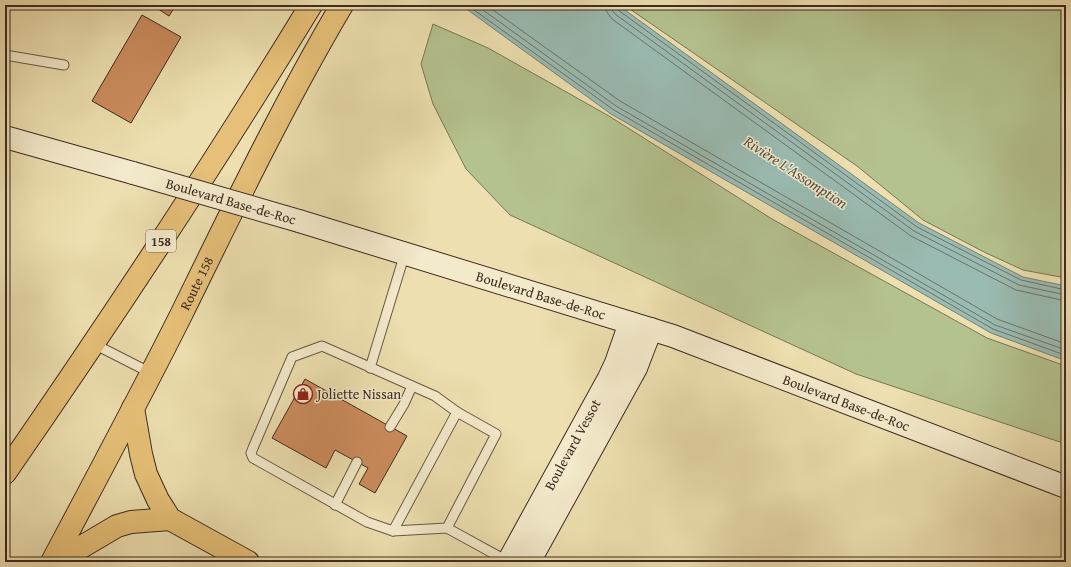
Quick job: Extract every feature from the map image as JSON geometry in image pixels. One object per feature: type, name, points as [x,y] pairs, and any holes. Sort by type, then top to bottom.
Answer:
[{"type":"highway","name":"158","points":[[5,473],[93,344],[218,155],[311,5]]},
{"type":"highway","name":"Route 158","points":[[52,562],[151,373],[267,141],[310,59],[342,5]]},
{"type":"highway","points":[[133,408],[140,454],[146,474],[158,500],[170,519],[248,562]]},
{"type":"highway","points":[[56,562],[106,531],[118,526],[132,522],[170,519]]},
{"type":"street","name":"Boulevard Base-de-Roc","points":[[5,137],[299,221],[651,329],[717,352],[1066,487]]},
{"type":"street","name":"Boulevard Vessot","points":[[508,562],[609,378],[630,323]]},
{"type":"street","name":"Boulevard Vessot","points":[[529,562],[636,368],[651,329]]},
{"type":"lane","points":[[5,55],[64,65]]},
{"type":"lane","points":[[370,368],[405,253]]},
{"type":"lane","points":[[93,344],[151,373]]},
{"type":"lane","points":[[447,528],[496,434],[457,412],[435,396],[322,346],[292,357],[251,453],[255,460],[367,522],[393,531],[447,528],[508,562]]},
{"type":"lane","points":[[390,427],[404,404],[412,386]]},
{"type":"lane","points":[[393,531],[457,412]]},
{"type":"lane","points":[[335,505],[357,462]]},
{"type":"green space","points":[[624,5],[1066,5],[1066,278],[1023,270],[984,252],[923,220],[857,166]]},
{"type":"green space","points":[[433,24],[488,48],[609,116],[772,219],[987,338],[1060,364],[1066,364],[1066,444],[856,374],[510,215],[466,169],[433,104],[421,64]]},
{"type":"water","name":"Rivière L'Assomption","points":[[461,5],[618,5],[919,223],[1023,277],[1066,286],[1066,359],[1061,359],[991,333],[611,114]]},
{"type":"building","points":[[152,5],[176,5],[169,16]]},
{"type":"building","points":[[142,15],[181,37],[131,123],[92,101]]},
{"type":"building","points":[[305,379],[407,436],[375,493],[359,484],[368,468],[335,450],[326,468],[272,438]]},
{"type":"place","name":"Joliette Nissan","points":[[303,394]]}]
